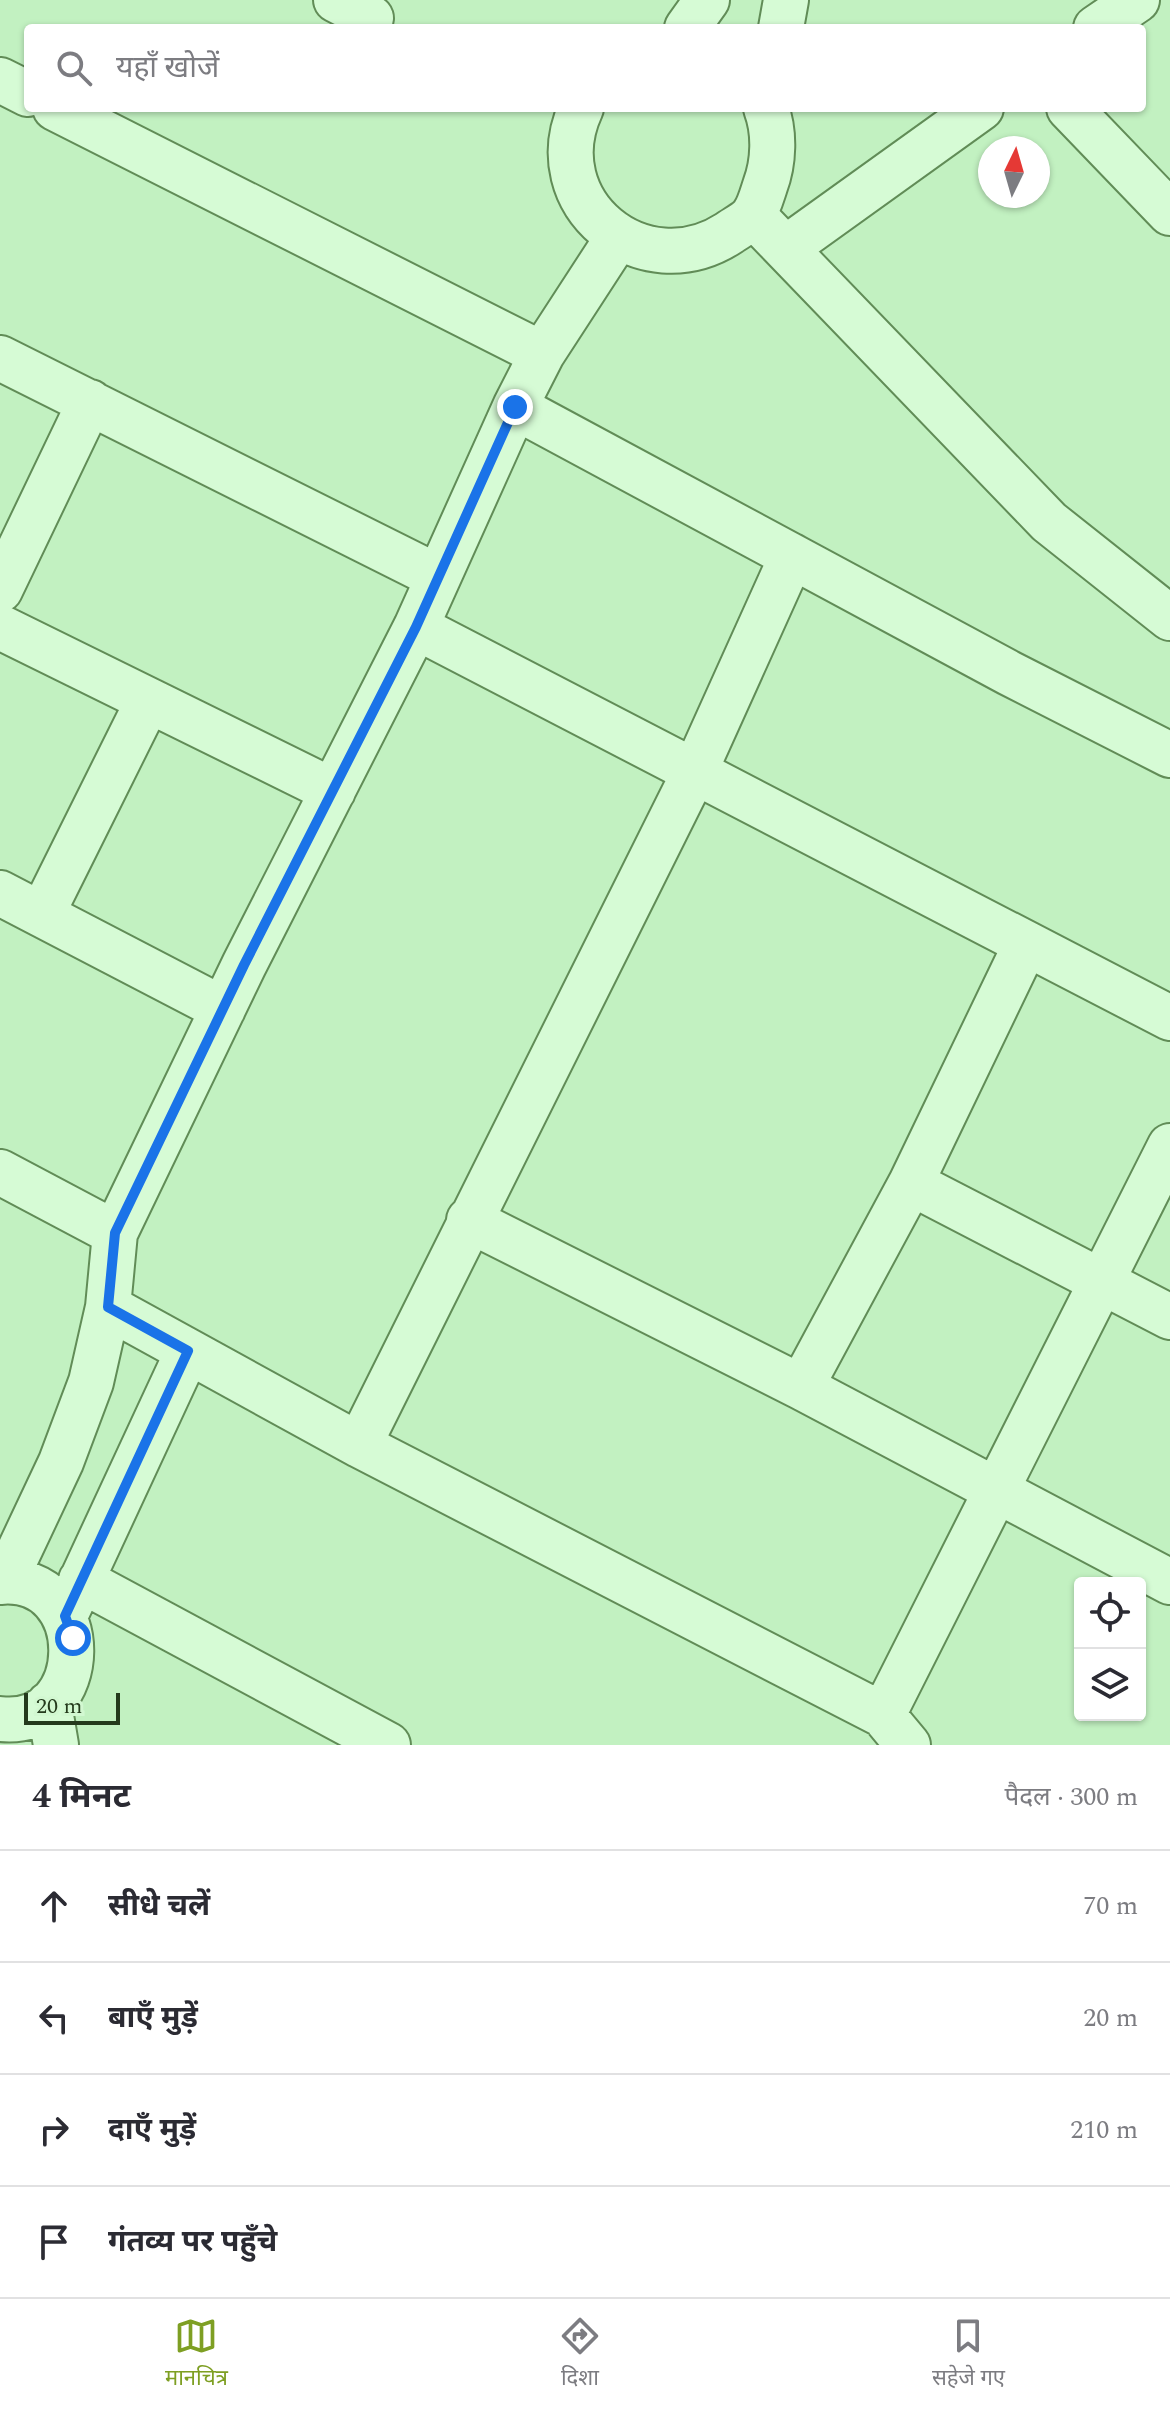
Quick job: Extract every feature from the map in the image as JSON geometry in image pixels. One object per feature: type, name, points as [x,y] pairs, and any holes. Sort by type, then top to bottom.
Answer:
[{"type":"street","points":[[690,24],[707,0]]},
{"type":"street","points":[[782,24],[786,0]]},
{"type":"street","points":[[1102,24],[1137,0]]},
{"type":"street","points":[[0,80],[24,92]]},
{"type":"street","points":[[63,112],[542,354]]},
{"type":"street","points":[[579,112],[573,124],[570,156],[577,188],[593,216],[618,237],[648,250],[681,252],[712,243],[753,215],[771,170],[767,112]]},
{"type":"street","points":[[786,248],[975,112]]},
{"type":"street","points":[[1073,112],[1170,213]]},
{"type":"street","points":[[753,215],[1049,522],[1170,618]]},
{"type":"street","points":[[388,1745],[73,1598],[49,1597],[29,1586],[3,1581],[71,1435],[91,1382],[108,1307],[115,1233],[223,1009],[416,627],[515,407],[542,354],[618,237]]},
{"type":"street","points":[[0,358],[438,577]]},
{"type":"street","points":[[0,590],[90,402]]},
{"type":"street","points":[[515,407],[1009,673],[1170,755]]},
{"type":"street","points":[[359,1445],[695,771],[792,556]]},
{"type":"street","points":[[0,627],[333,791]]},
{"type":"street","points":[[416,627],[1170,1018]]},
{"type":"street","points":[[42,914],[148,701]]},
{"type":"street","points":[[0,893],[223,1009]]},
{"type":"street","points":[[801,1387],[911,1183],[1026,944]]},
{"type":"street","points":[[108,1307],[359,1445],[895,1730],[996,1490],[1170,1146]]},
{"type":"street","points":[[0,1172],[115,1233]]},
{"type":"street","points":[[911,1183],[1170,1317]]},
{"type":"street","points":[[469,1220],[801,1387],[1170,1582]]},
{"type":"street","points":[[0,1719],[30,1715],[53,1724],[73,1662],[73,1598],[188,1351]]},
{"type":"route","points":[[73,1638],[65,1616],[188,1351],[108,1307],[115,1233],[244,965],[416,627],[515,407]]}]
